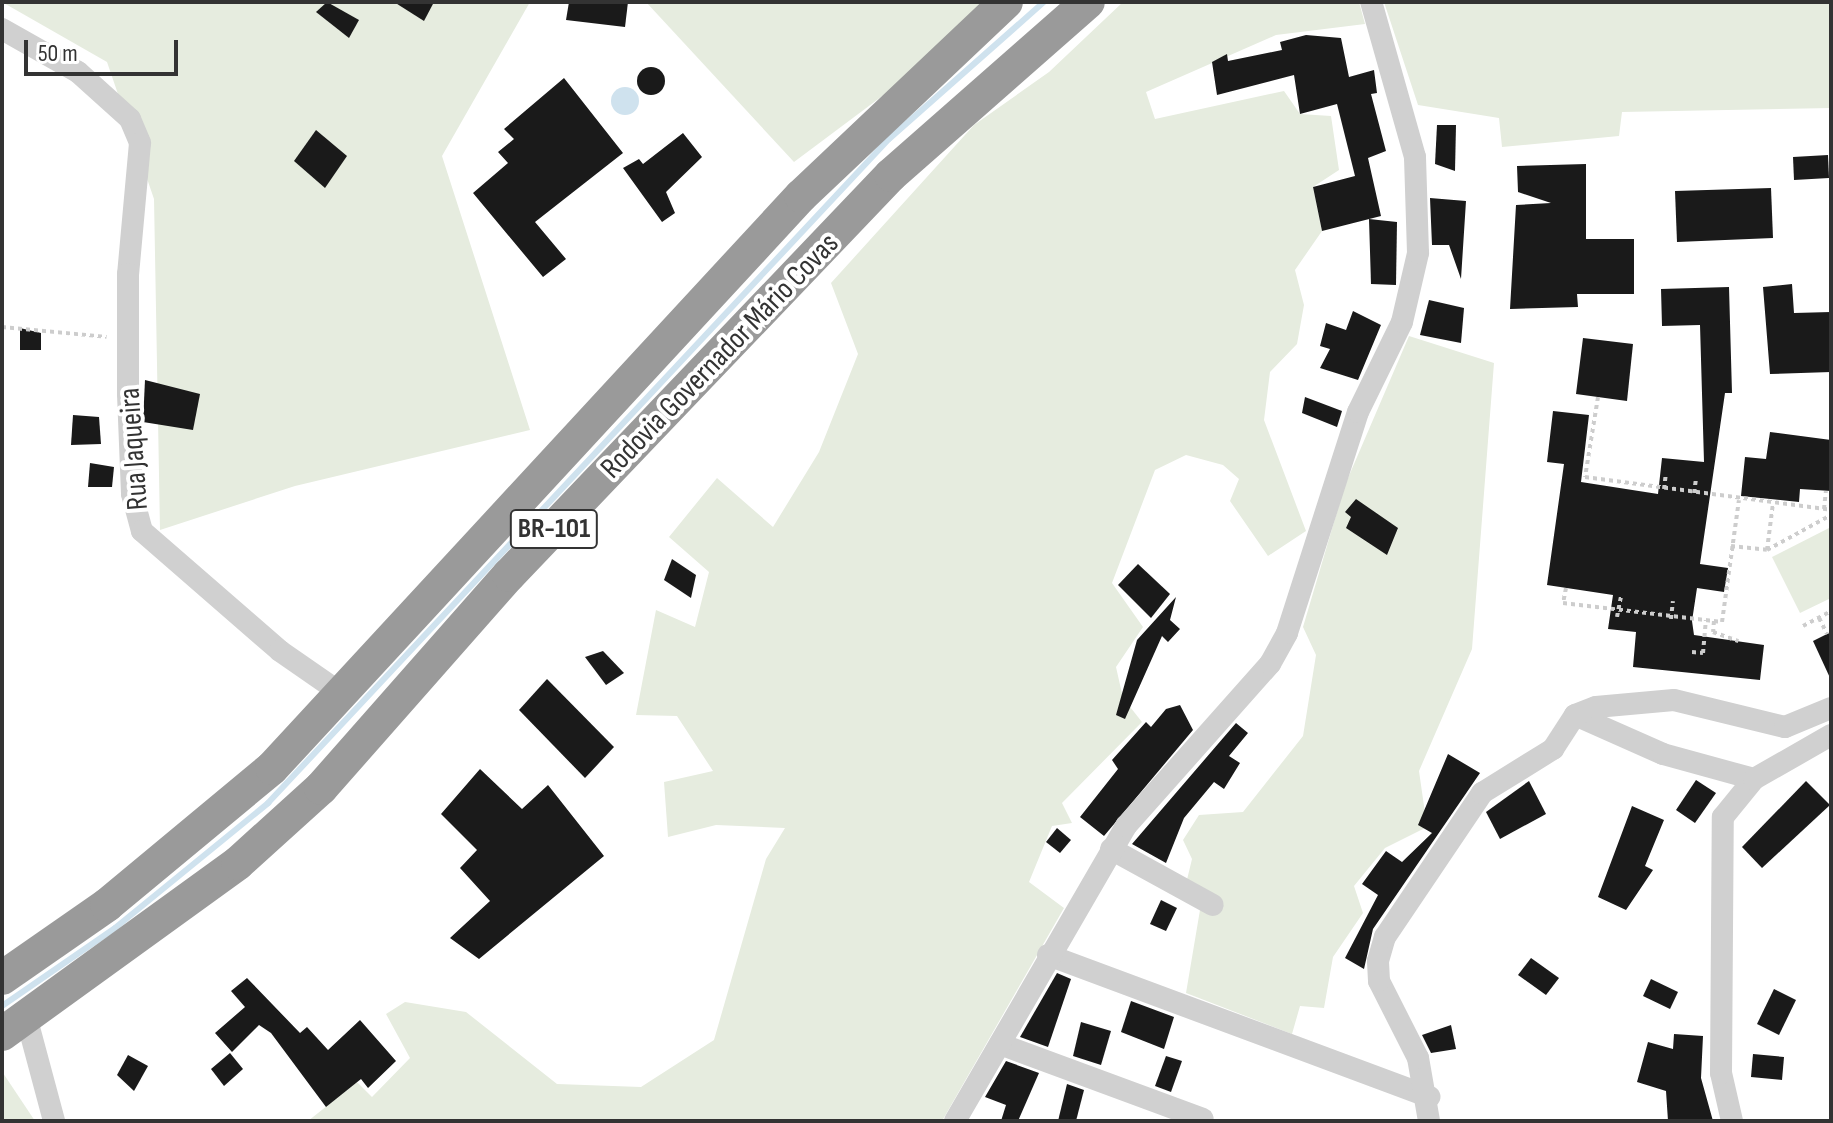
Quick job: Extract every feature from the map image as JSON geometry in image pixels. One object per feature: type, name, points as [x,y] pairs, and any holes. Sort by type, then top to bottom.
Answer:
[{"type":"highway","name":"Rodovia Governador Mário Covas","points":[[2,978],[193,836],[345,696],[801,196],[940,57],[1006,2]]},
{"type":"highway","name":"Rodovia Governador Mário Covas","points":[[14,1027],[238,863],[321,788],[509,575],[891,175],[1088,2]]},
{"type":"street","points":[[955,1121],[1111,849],[1165,776],[1270,664],[1287,633],[1358,412],[1402,322],[1420,219],[1415,157],[1371,2]]},
{"type":"street","name":"Rua Jaqueira","points":[[2,29],[78,72],[122,111],[136,129],[142,169],[128,274],[130,478],[142,531],[269,642],[345,696]]},
{"type":"street","points":[[1429,1121],[1429,1097],[1401,1017],[1379,981],[1385,937],[1482,793],[1553,749],[1575,715],[1674,700],[1785,727],[1831,708]]},
{"type":"street","points":[[1575,715],[1663,754],[1754,779]]},
{"type":"street","points":[[1732,1121],[1721,1073],[1717,897],[1723,817],[1754,779],[1831,735]]},
{"type":"street","points":[[1111,849],[1213,905]]},
{"type":"street","points":[[1048,955],[1429,1097]]},
{"type":"street","points":[[14,1027],[54,1121]]},
{"type":"street","points":[[1000,1044],[1203,1119]]},
{"type":"path","points":[[2,327],[130,340]]},
{"type":"path","points":[[1598,397],[1584,480],[1831,512]]},
{"type":"path","points":[[1664,489],[1666,473]]},
{"type":"path","points":[[1691,494],[1696,479]]},
{"type":"path","points":[[1824,509],[1826,491]]},
{"type":"path","points":[[1566,588],[1563,603],[1722,622],[1739,500]]},
{"type":"path","points":[[1767,550],[1773,503]]},
{"type":"path","points":[[1731,546],[1767,550],[1831,512]]},
{"type":"path","points":[[1617,617],[1621,596]]},
{"type":"path","points":[[1671,617],[1673,601]]},
{"type":"path","points":[[1803,626],[1831,611]]},
{"type":"path","points":[[1819,618],[1827,634]]},
{"type":"path","points":[[1692,652],[1703,653],[1706,620]]},
{"type":"path","points":[[1714,621],[1713,632],[1738,641]]},
{"type":"path","points":[[1822,626],[1831,621]]},
{"type":"shaded area","points":[[2,2],[530,2],[442,156],[530,430],[295,486],[160,530],[154,199],[107,62]]},
{"type":"shaded area","points":[[646,2],[1008,2],[794,162]]},
{"type":"shaded area","points":[[1123,2],[1359,2],[1365,24],[1276,35],[1146,92],[1155,119],[1284,91],[1300,114],[1331,116],[1339,170],[1313,187],[1322,231],[1295,270],[1304,305],[1297,344],[1270,372],[1264,420],[1306,531],[1268,556],[1230,501],[1239,479],[1223,465],[1186,455],[1155,470],[1112,583],[1143,627],[1116,667],[1123,698],[1142,722],[1062,803],[1072,823],[1052,826],[1029,882],[1064,908],[942,1121],[308,1121],[357,1082],[372,1097],[410,1058],[386,1014],[405,1002],[466,1012],[557,1084],[641,1087],[714,1040],[766,859],[785,828],[716,825],[668,837],[664,782],[713,771],[677,716],[636,715],[656,610],[695,627],[709,572],[669,537],[717,478],[773,527],[819,452],[858,354],[831,283],[974,125],[1049,72]]},
{"type":"shaded area","points":[[1384,2],[1831,2],[1831,108],[1622,112],[1619,136],[1502,147],[1499,118],[1418,105]]},
{"type":"shaded area","points":[[1409,336],[1494,363],[1472,649],[1419,771],[1427,827],[1385,848],[1354,886],[1363,913],[1333,957],[1324,1008],[1300,1006],[1292,1034],[1186,993],[1201,904],[1184,892],[1192,859],[1183,840],[1199,815],[1243,812],[1303,736],[1316,655],[1303,627],[1345,485]]},
{"type":"shaded area","points":[[1831,527],[1831,598],[1800,613],[1772,557]]},
{"type":"shaded area","points":[[3,1073],[35,1121],[2,1121]]},
{"type":"water","points":[[625,87],[635,91],[639,101],[635,111],[625,115],[615,111],[611,101],[615,91]]},
{"type":"building","points":[[327,2],[359,20],[349,38],[316,12]]},
{"type":"building","points":[[394,2],[434,2],[424,21]]},
{"type":"building","points":[[569,2],[628,2],[625,27],[566,20]]},
{"type":"building","points":[[1306,35],[1341,38],[1349,77],[1374,70],[1377,93],[1371,94],[1386,151],[1368,158],[1381,216],[1322,231],[1313,187],[1355,176],[1337,104],[1300,114],[1294,75],[1217,95],[1212,62],[1227,54],[1228,61],[1282,50],[1280,42]]},
{"type":"building","points":[[651,67],[661,71],[665,81],[661,91],[651,95],[641,91],[637,81],[641,71]]},
{"type":"building","points":[[564,78],[623,153],[535,222],[566,259],[543,277],[473,193],[508,163],[498,152],[514,139],[504,129]]},
{"type":"building","points":[[1437,125],[1456,125],[1455,171],[1435,164]]},
{"type":"building","points":[[316,130],[347,156],[325,188],[294,161]]},
{"type":"building","points":[[683,133],[702,157],[666,192],[675,213],[662,222],[623,168],[639,159],[643,164]]},
{"type":"building","points":[[1828,155],[1829,178],[1794,180],[1793,157]]},
{"type":"building","points":[[1586,164],[1586,239],[1634,239],[1634,294],[1577,294],[1578,307],[1510,309],[1516,205],[1551,203],[1518,192],[1517,166]]},
{"type":"building","points":[[1771,188],[1773,238],[1677,242],[1675,191]]},
{"type":"building","points":[[1430,198],[1466,201],[1461,279],[1449,245],[1432,245]]},
{"type":"building","points":[[1369,219],[1397,222],[1396,285],[1371,284]]},
{"type":"building","points":[[1792,284],[1794,313],[1831,312],[1831,372],[1770,374],[1763,287]]},
{"type":"building","points":[[1729,287],[1732,393],[1725,393],[1700,564],[1728,568],[1724,592],[1697,588],[1692,621],[1694,635],[1764,645],[1760,680],[1633,667],[1636,632],[1608,629],[1613,595],[1547,585],[1564,464],[1547,462],[1553,411],[1589,415],[1581,482],[1658,494],[1662,458],[1704,462],[1700,325],[1662,326],[1661,289]]},
{"type":"building","points":[[1429,300],[1464,308],[1461,343],[1420,335]]},
{"type":"building","points":[[1353,311],[1381,325],[1358,380],[1320,368],[1330,349],[1320,346],[1326,323],[1346,330]]},
{"type":"building","points":[[20,328],[41,333],[41,350],[20,350]]},
{"type":"building","points":[[1583,338],[1633,344],[1627,401],[1576,394]]},
{"type":"building","points":[[145,380],[200,394],[193,430],[143,422]]},
{"type":"building","points":[[1305,397],[1342,411],[1337,427],[1302,413]]},
{"type":"building","points":[[73,415],[99,417],[101,444],[71,445]]},
{"type":"building","points":[[1770,432],[1831,440],[1831,491],[1800,489],[1799,502],[1741,496],[1745,457],[1766,459]]},
{"type":"building","points":[[90,463],[114,467],[112,487],[88,487]]},
{"type":"building","points":[[1356,499],[1398,528],[1387,555],[1346,528],[1351,517],[1345,512]]},
{"type":"building","points":[[672,559],[696,575],[691,598],[664,580]]},
{"type":"building","points":[[1138,564],[1170,594],[1151,618],[1118,585]]},
{"type":"building","points":[[1176,597],[1170,620],[1180,629],[1168,642],[1162,636],[1125,719],[1116,715],[1137,640]]},
{"type":"building","points":[[1831,632],[1831,680],[1813,641]]},
{"type":"building","points":[[603,651],[624,673],[606,685],[585,657]]},
{"type":"building","points":[[547,679],[614,747],[585,778],[519,710]]},
{"type":"building","points":[[1180,705],[1193,730],[1104,836],[1080,817],[1118,769],[1112,760],[1146,722],[1151,727],[1166,709]]},
{"type":"building","points":[[1236,723],[1248,733],[1229,756],[1240,763],[1224,789],[1214,782],[1184,818],[1166,863],[1132,844]]},
{"type":"building","points":[[1448,754],[1480,773],[1373,929],[1364,969],[1345,958],[1378,895],[1362,884],[1386,851],[1402,862],[1432,833],[1418,825]]},
{"type":"building","points":[[480,769],[522,809],[548,785],[604,856],[479,959],[450,938],[490,901],[460,868],[477,850],[441,814]]},
{"type":"building","points":[[1696,780],[1716,793],[1695,823],[1676,810]]},
{"type":"building","points":[[1529,781],[1546,814],[1500,839],[1486,812]]},
{"type":"building","points":[[1806,781],[1830,805],[1762,868],[1742,847]]},
{"type":"building","points":[[1632,806],[1664,820],[1645,866],[1653,870],[1626,910],[1598,897]]},
{"type":"building","points":[[1057,828],[1071,840],[1060,853],[1046,842]]},
{"type":"building","points":[[1161,900],[1177,908],[1166,931],[1150,924]]},
{"type":"building","points":[[1531,958],[1559,978],[1546,995],[1518,975]]},
{"type":"building","points":[[1057,973],[1071,979],[1048,1047],[1020,1037]]},
{"type":"building","points":[[247,978],[300,1033],[307,1027],[328,1050],[360,1020],[396,1061],[368,1088],[361,1079],[326,1107],[271,1033],[259,1025],[232,1052],[215,1033],[245,1007],[231,991]]},
{"type":"building","points":[[1651,979],[1678,992],[1670,1009],[1643,996]]},
{"type":"building","points":[[1774,989],[1796,1000],[1779,1035],[1757,1024]]},
{"type":"building","points":[[1131,1001],[1174,1017],[1164,1049],[1121,1032]]},
{"type":"building","points":[[1081,1022],[1111,1031],[1101,1065],[1073,1056]]},
{"type":"building","points":[[1451,1025],[1456,1049],[1431,1053],[1422,1035]]},
{"type":"building","points":[[1674,1034],[1703,1036],[1701,1078],[1713,1121],[1668,1121],[1666,1091],[1637,1082],[1648,1042],[1673,1049]]},
{"type":"building","points":[[230,1053],[243,1069],[224,1086],[211,1069]]},
{"type":"building","points":[[1753,1054],[1784,1057],[1782,1080],[1751,1077]]},
{"type":"building","points":[[128,1055],[148,1066],[134,1091],[117,1075]]},
{"type":"building","points":[[1166,1056],[1182,1061],[1171,1092],[1155,1086]]},
{"type":"building","points":[[1006,1061],[1039,1073],[1018,1121],[1001,1121],[1006,1105],[985,1097]]},
{"type":"building","points":[[1067,1084],[1084,1090],[1076,1121],[1058,1121]]},
{"type":"waterway","points":[[2,1006],[115,928],[268,803],[889,139],[1044,2]]}]
